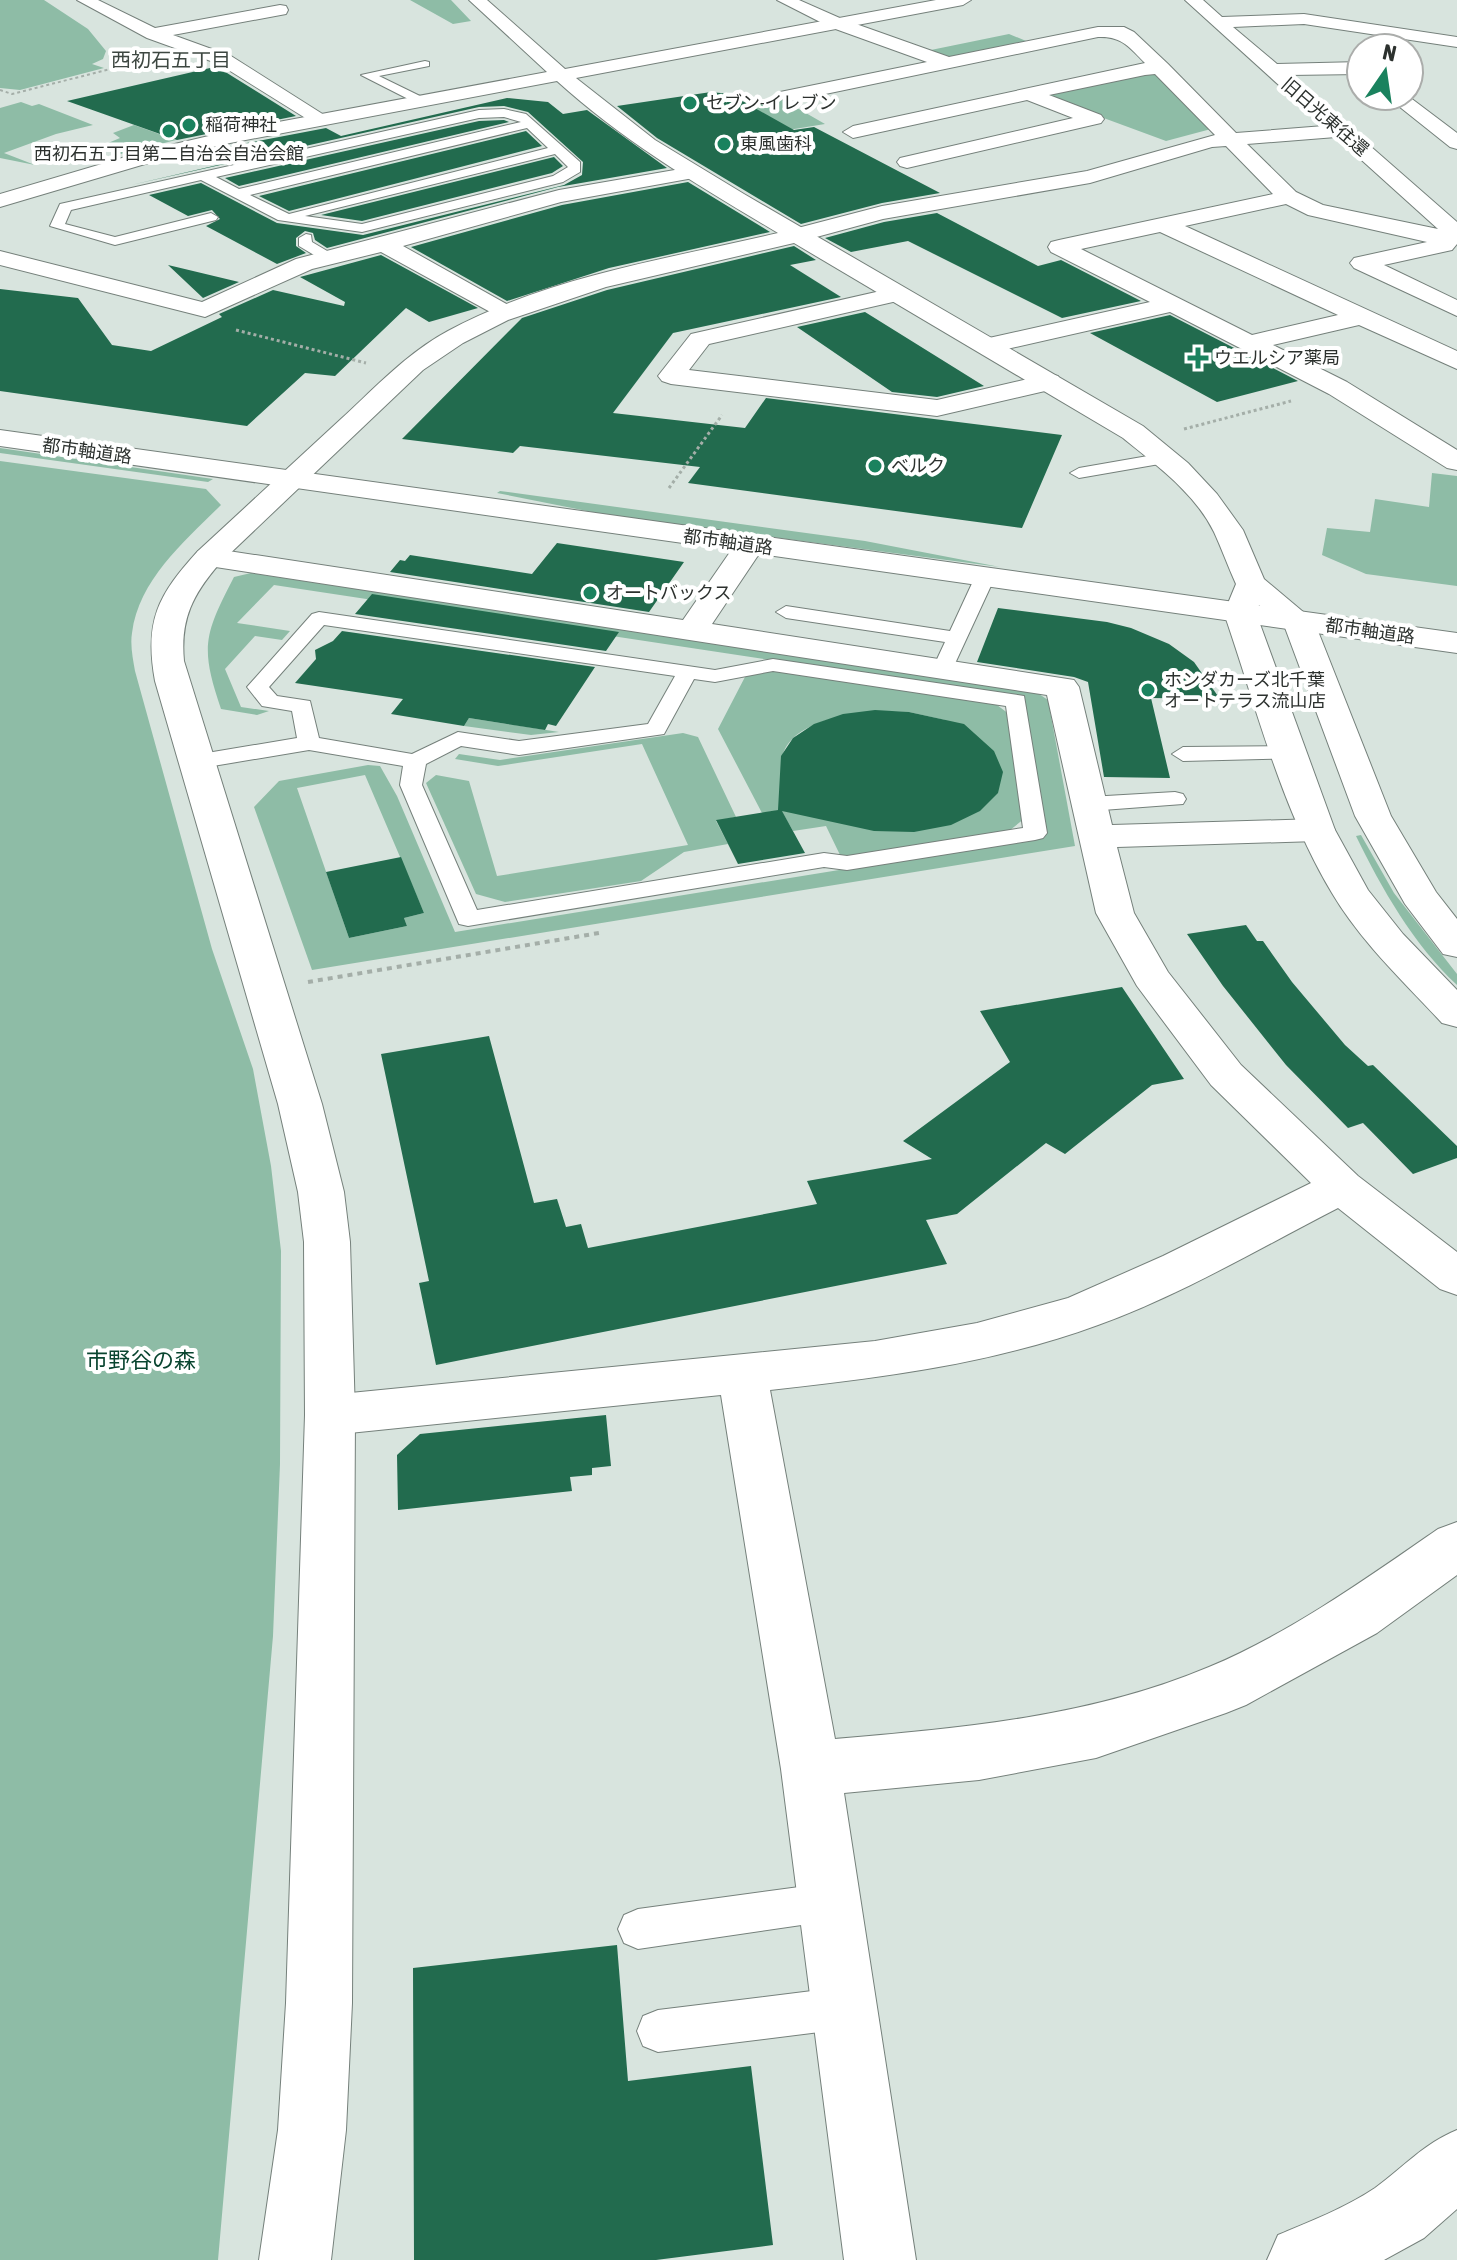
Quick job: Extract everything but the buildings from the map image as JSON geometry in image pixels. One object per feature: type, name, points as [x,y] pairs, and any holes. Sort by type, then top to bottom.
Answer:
[{"type":"street","points":[[87,0],[95,0]]},
{"type":"street","points":[[87,0],[153,34],[225,60],[322,120]]},
{"type":"street","points":[[477,0],[596,106],[692,173],[1133,432],[1165,458],[1207,500],[1228,530],[1290,753],[1317,830],[1351,893],[1389,943],[1457,1014]]},
{"type":"street","points":[[785,0],[836,23],[948,63]]},
{"type":"street","points":[[0,201],[156,154],[420,101],[963,0]]},
{"type":"street","name":"旧日光東往還","points":[[1193,0],[1457,237]]},
{"type":"street","points":[[1284,0],[1304,19]]},
{"type":"street","points":[[153,34],[280,10]]},
{"type":"street","points":[[1217,22],[1304,19],[1454,44]]},
{"type":"street","points":[[814,111],[787,96],[1107,31],[1125,33],[1288,197],[1331,213],[1423,235],[1457,237]]},
{"type":"street","points":[[969,199],[847,129],[1162,68]]},
{"type":"street","points":[[1271,70],[1345,68]]},
{"type":"street","points":[[893,155],[1094,119],[1028,94]]},
{"type":"street","points":[[1417,112],[1457,143]]},
{"type":"street","points":[[1423,117],[1457,116]]},
{"type":"street","points":[[295,2260],[312,2130],[319,2003],[330,1415],[328,1268],[321,1192],[300,1104],[195,762],[164,650],[172,604],[185,583],[209,557],[431,351],[460,332],[503,312],[567,291],[882,213],[1090,177],[1189,145],[1230,138],[1340,131]]},
{"type":"street","points":[[0,258],[205,310],[304,264],[559,196],[692,173]]},
{"type":"street","points":[[1409,191],[1441,190]]},
{"type":"street","points":[[1288,197],[1059,247],[1338,388],[1457,462]]},
{"type":"street","points":[[1164,225],[1457,361]]},
{"type":"street","points":[[1457,237],[1362,263],[1457,309]]},
{"type":"street","points":[[384,244],[503,312]]},
{"type":"street","points":[[898,294],[700,339],[671,376],[937,408],[1049,382]]},
{"type":"street","points":[[989,345],[1171,305]]},
{"type":"street","points":[[1250,343],[1361,317]]},
{"type":"street","name":"都市軸道路","points":[[0,416],[315,458],[663,496]]},
{"type":"street","name":"都市軸道路","points":[[0,438],[985,577],[1246,598],[1303,606],[1457,643]]},
{"type":"street","points":[[902,536],[1092,563]]},
{"type":"street","points":[[691,631],[750,545]]},
{"type":"street","points":[[209,557],[1062,687],[1115,913],[1151,977],[1226,1075],[1342,1187],[1457,1277]]},
{"type":"street","name":"都市軸道路","points":[[1219,580],[1246,598]]},
{"type":"street","points":[[1303,606],[1373,816],[1419,896],[1457,945]]},
{"type":"street","points":[[1092,820],[1317,830]]},
{"type":"street","points":[[330,1415],[742,1371],[875,1360],[977,1342],[1082,1312],[1180,1268],[1342,1187]]},
{"type":"street","points":[[742,1371],[811,1769],[880,2260]]},
{"type":"street","points":[[811,1769],[979,1753],[1096,1731],[1211,1692],[1357,1616],[1457,1545]]},
{"type":"street","points":[[1303,2260],[1330,2251],[1399,2213],[1457,2164]]},
{"type":"lane","points":[[420,101],[367,75],[425,64]]},
{"type":"lane","points":[[205,177],[283,217],[362,228],[519,189],[569,174],[575,169],[565,154],[530,124],[515,115],[492,113],[65,207],[57,226],[115,241],[211,217]]},
{"type":"lane","points":[[237,194],[530,124]]},
{"type":"lane","points":[[497,132],[544,153]]},
{"type":"lane","points":[[394,133],[519,189]]},
{"type":"lane","points":[[464,140],[513,161]]},
{"type":"lane","points":[[307,153],[333,161],[372,149],[421,166]]},
{"type":"lane","points":[[283,217],[544,153],[565,154]]},
{"type":"lane","points":[[494,178],[565,154]]},
{"type":"lane","points":[[239,169],[263,176],[310,164],[380,193]]},
{"type":"lane","points":[[386,175],[410,186]]},
{"type":"lane","points":[[310,177],[333,188]]},
{"type":"lane","points":[[294,197],[318,209]]},
{"type":"lane","points":[[306,238],[304,243],[329,258]]},
{"type":"lane","points":[[1079,473],[1165,458]]},
{"type":"lane","points":[[942,670],[985,577]]},
{"type":"lane","points":[[786,612],[957,638]]},
{"type":"lane","points":[[309,743],[302,706],[270,701],[258,687],[319,618],[715,676],[773,665],[1016,701],[1035,833],[847,863],[824,860],[468,919],[411,785],[415,761]]},
{"type":"lane","points":[[195,762],[309,743],[415,761],[458,739],[519,748],[656,729],[687,673]]},
{"type":"lane","points":[[1183,754],[1290,753]]},
{"type":"lane","points":[[1092,820],[1175,799]]},
{"type":"lane","points":[[638,1929],[829,1902]]},
{"type":"lane","points":[[658,2031],[844,2008]]},
{"type":"path","points":[[0,90],[12,94],[191,49]]},
{"type":"path","points":[[233,329],[367,363]]},
{"type":"path","points":[[663,496],[744,385]]},
{"type":"path","points":[[1185,429],[1338,388]]},
{"type":"green space","points":[[0,0],[44,0],[88,29],[106,51],[103,59],[92,64],[104,68],[20,90],[0,88]]},
{"type":"green space","points":[[410,0],[451,0],[471,21],[453,24]]},
{"type":"green space","points":[[1009,34],[1031,43],[953,58],[926,51]]},
{"type":"green space","points":[[1140,73],[1157,74],[1211,129],[1166,141],[1044,96],[1044,94]]},
{"type":"green space","points":[[778,97],[825,124],[726,140],[681,112]]},
{"type":"green space","points":[[21,102],[32,106],[39,104],[93,125],[56,134],[4,153],[35,165],[0,158],[0,108]]},
{"type":"green space","points":[[134,125],[176,140],[121,154],[101,146],[120,138],[113,133]]},
{"type":"green space","points":[[0,448],[213,479],[208,482],[0,453]]},
{"type":"green space","name":"市野谷の森","points":[[0,461],[206,489],[221,505],[179,547],[154,578],[136,613],[131,642],[135,671],[212,949],[253,1069],[271,1166],[281,1251],[280,1464],[273,1636],[218,2260],[0,2260]]},
{"type":"green space","points":[[1432,473],[1457,476],[1457,586],[1366,574],[1322,555],[1327,528],[1370,532],[1375,499],[1429,507]]},
{"type":"green space","points":[[497,493],[865,541],[1000,567],[612,516]]},
{"type":"green space","points":[[251,573],[1036,692],[1048,700],[1075,846],[312,970],[254,807],[279,781],[368,765],[380,766],[397,796],[455,932],[1043,837],[1022,698],[274,585],[237,623],[290,631],[282,640],[255,636],[225,669],[241,707],[269,711],[257,715],[221,709],[210,670],[208,642],[211,628],[234,577]],"holes":[[[365,775],[424,913],[404,918],[407,926],[349,938],[297,788]]]},
{"type":"green space","points":[[771,670],[993,702],[1009,714],[1025,818],[1009,831],[841,857],[826,826],[793,831],[781,810],[762,813],[718,729],[746,675]],"holes":[[[909,712],[945,720],[789,794],[782,773],[783,755],[790,741],[803,731],[819,723],[857,713]]]},
{"type":"green space","points":[[469,718],[559,732],[531,735],[464,726]]},
{"type":"green space","points":[[683,733],[698,737],[736,817],[716,821],[728,844],[684,852],[641,881],[505,902],[476,894],[426,783],[436,775],[469,781],[497,876],[688,845],[642,744],[498,766],[455,759],[459,754],[500,760]]},
{"type":"green space","points":[[1361,835],[1394,893],[1457,974],[1457,985],[1426,952],[1400,915],[1356,836]]},
{"type":"place","name":"セブン-イレブン","points":[[690,103]]},
{"type":"place","name":"稲荷神社","points":[[189,125]]},
{"type":"place","name":"西初石五丁目第二自治会自治会館","points":[[169,131]]},
{"type":"place","name":"東風歯科","points":[[724,144]]},
{"type":"place","name":"ウエルシア薬局","points":[[1198,358]]},
{"type":"place","name":"ベルク","points":[[875,466]]},
{"type":"place","name":"オートバックス","points":[[590,593]]},
{"type":"place","name":"ホンダカーズ北千葉 オートテラス流山店","points":[[1148,690]]},
{"type":"district","name":"西初石五丁目","points":[[171,60]]}]
